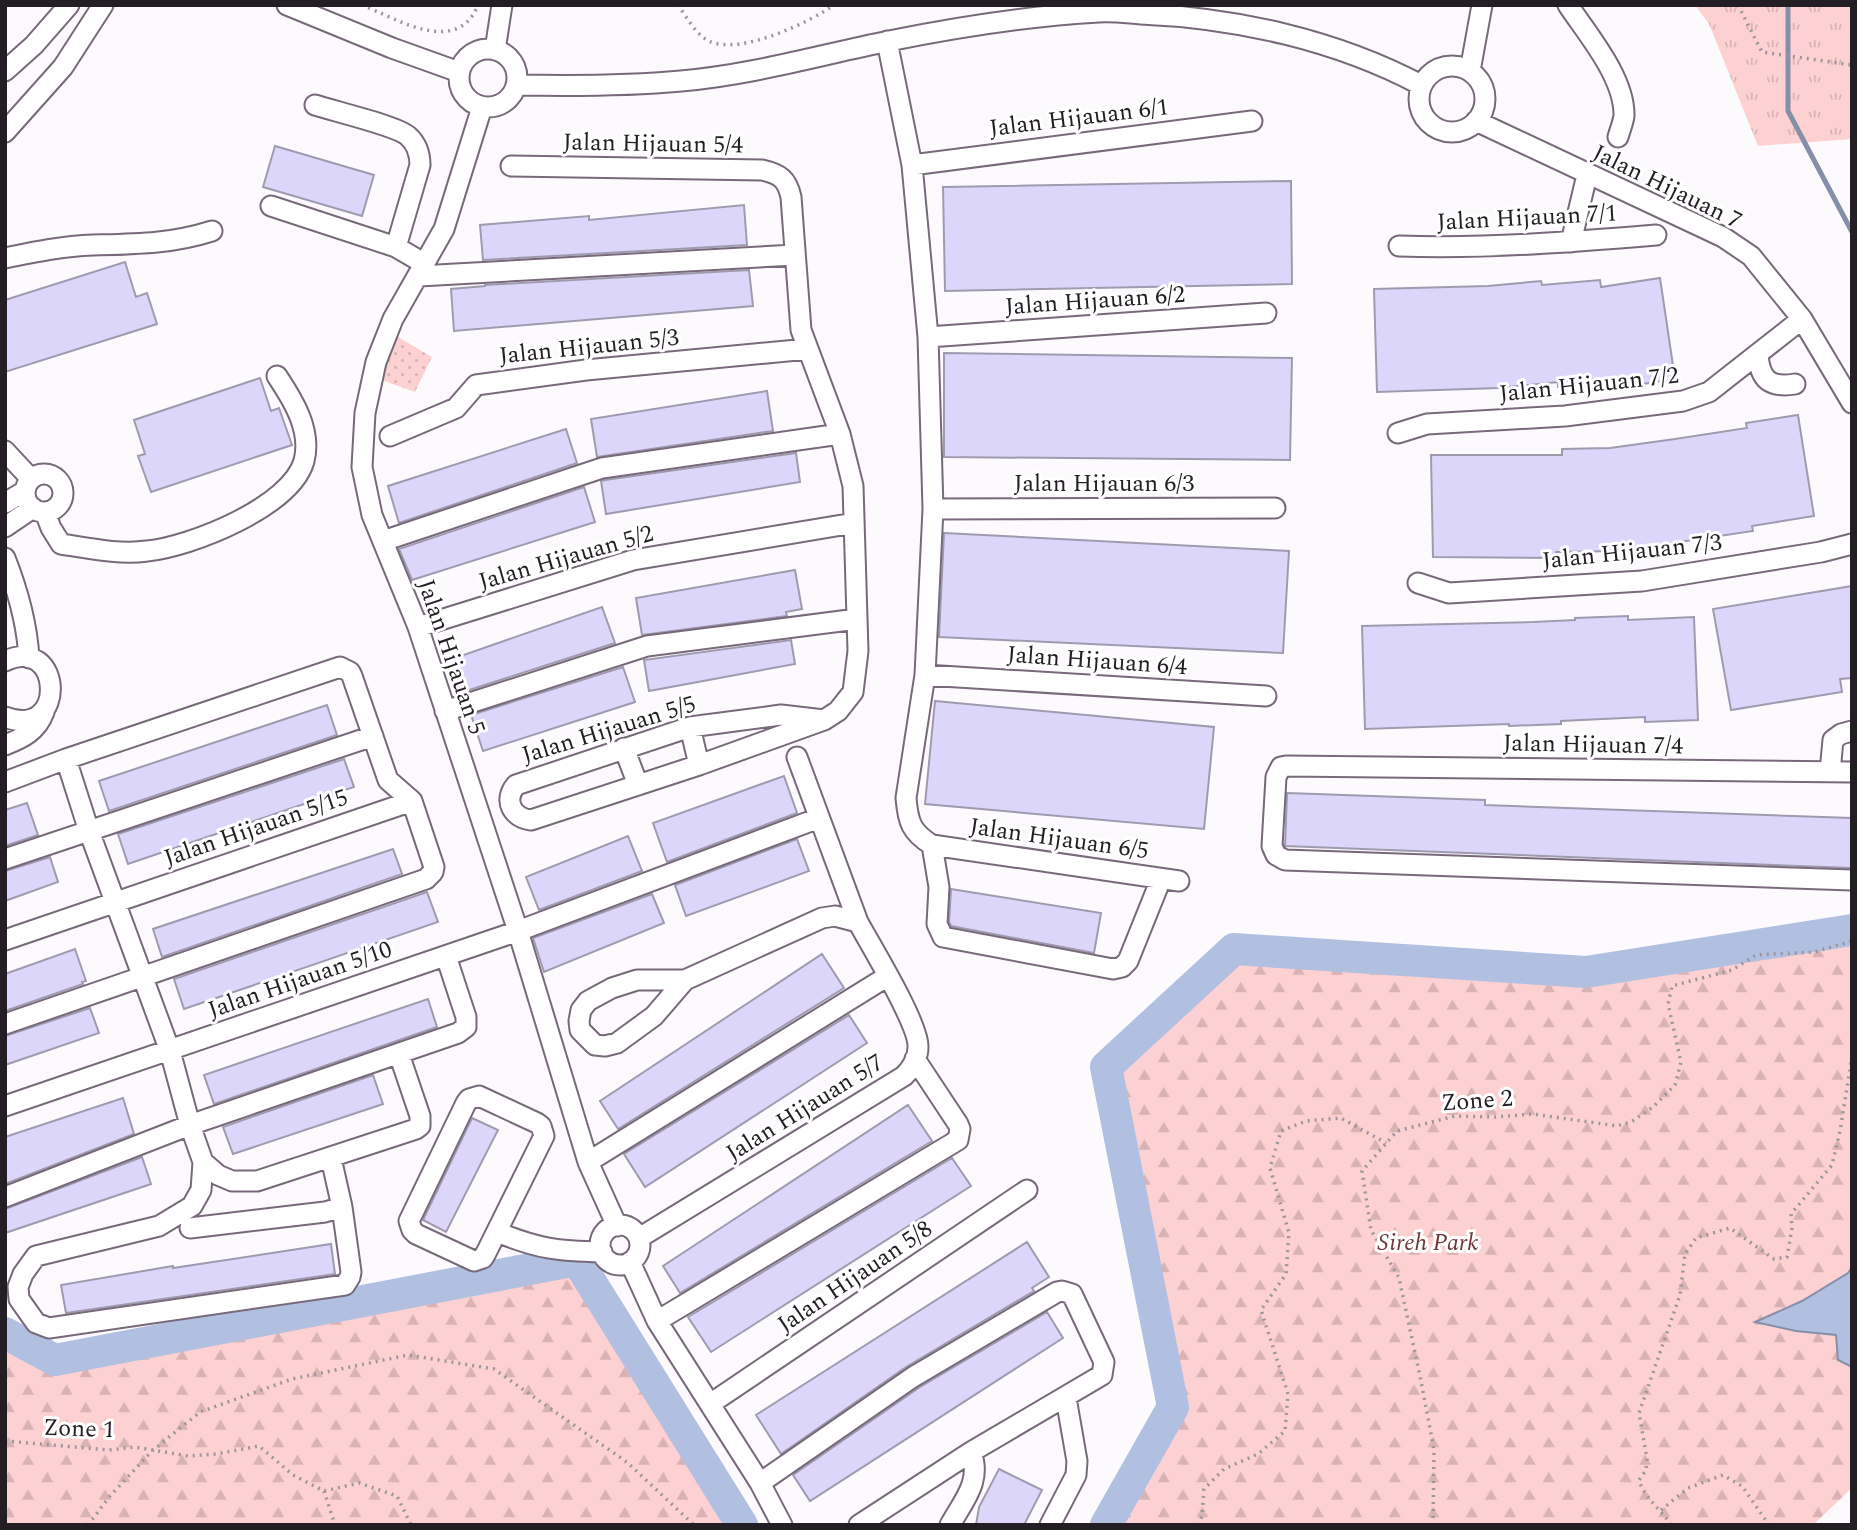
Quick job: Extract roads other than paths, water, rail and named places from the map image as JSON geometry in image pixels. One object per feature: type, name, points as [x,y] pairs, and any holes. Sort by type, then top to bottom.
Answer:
[{"type":"street","points":[[5,71],[34,45],[69,5]]},
{"type":"street","points":[[5,132],[63,67],[103,5]]},
{"type":"street","points":[[287,5],[392,48],[460,72]]},
{"type":"street","points":[[495,50],[502,5]]},
{"type":"street","points":[[1470,71],[1482,5]]},
{"type":"street","points":[[1568,5],[1614,74],[1624,117],[1618,137]]},
{"type":"street","points":[[517,85],[682,81],[803,61],[977,24],[1101,12],[1184,15],[1298,36],[1394,70],[1421,85]]},
{"type":"street","points":[[887,41],[912,165],[928,337],[933,509],[925,675],[906,797],[907,814],[917,835],[932,845]]},
{"type":"street","points":[[479,50],[495,50],[502,52],[513,63],[517,85],[504,103],[489,108],[482,107],[463,94],[460,72],[462,65],[472,54],[479,50]]},
{"type":"street","points":[[1443,67],[1462,67],[1477,77],[1485,95],[1482,113],[1476,121],[1461,131],[1451,132],[1433,127],[1426,120],[1418,103],[1421,85],[1434,71],[1443,67]]},
{"type":"street","points":[[315,105],[404,133],[415,144],[420,166],[396,247]]},
{"type":"street","name":"Jalan Hijauan 5","points":[[482,107],[444,229],[393,319],[376,362],[365,413],[362,467],[372,515],[418,627],[518,931],[588,1162],[617,1226]]},
{"type":"street","name":"Jalan Hijauan 6/1","points":[[912,165],[1252,121]]},
{"type":"street","name":"Jalan Hijauan 7","points":[[1476,121],[1723,237],[1751,256],[1802,319],[1852,403]]},
{"type":"street","name":"Jalan Hijauan 5/4","points":[[512,166],[762,170],[779,174],[788,185]]},
{"type":"street","points":[[1571,242],[1587,175]]},
{"type":"street","name":"Jalan Hijauan 5/5","points":[[788,185],[801,330],[840,434],[853,486],[859,652],[853,692],[838,711],[824,720],[699,765],[531,820],[519,818],[509,805],[510,795],[516,785],[690,727],[781,715],[824,720]]},
{"type":"street","points":[[271,206],[396,247],[422,270],[794,255]]},
{"type":"street","points":[[5,258],[57,248],[139,245],[183,240],[212,231]]},
{"type":"street","name":"Jalan Hijauan 7/1","points":[[1399,246],[1447,248],[1656,235]]},
{"type":"street","name":"Jalan Hijauan 6/2","points":[[928,337],[1266,313]]},
{"type":"street","name":"Jalan Hijauan 7/2","points":[[1398,433],[1427,424],[1565,416],[1684,401],[1709,392],[1802,319]]},
{"type":"street","name":"Jalan Hijauan 5/3","points":[[390,436],[456,408],[476,385],[586,370],[808,349]]},
{"type":"street","points":[[1758,355],[1759,370],[1768,381],[1781,386],[1795,384]]},
{"type":"street","points":[[5,451],[61,544],[97,550],[147,551],[188,541],[232,525],[271,502],[290,484],[303,462],[305,439],[295,403],[277,376]]},
{"type":"street","points":[[383,541],[602,468],[840,434]]},
{"type":"street","points":[[5,503],[34,498]]},
{"type":"street","points":[[5,527],[34,498]]},
{"type":"street","name":"Jalan Hijauan 6/3","points":[[933,509],[1275,508]]},
{"type":"street","name":"Jalan Hijauan 5/2","points":[[418,627],[633,560],[854,523]]},
{"type":"street","name":"Jalan Hijauan 7/3","points":[[1418,583],[1449,593],[1642,580],[1821,552],[1852,544]]},
{"type":"street","points":[[5,558],[28,633],[29,658]]},
{"type":"street","points":[[445,711],[647,646],[857,619]]},
{"type":"street","points":[[5,661],[19,657],[38,662],[51,678],[52,689],[40,723],[24,738],[5,746]]},
{"type":"street","points":[[5,782],[340,667],[345,668],[352,676],[390,783],[412,802],[434,862],[430,877],[5,1024]]},
{"type":"street","name":"Jalan Hijauan 6/4","points":[[925,675],[1266,696]]},
{"type":"street","points":[[5,717],[17,721],[28,720],[46,708]]},
{"type":"street","points":[[690,727],[699,765]]},
{"type":"street","points":[[1830,772],[1833,740],[1852,731]]},
{"type":"street","points":[[5,859],[373,736]]},
{"type":"street","points":[[624,748],[638,785]]},
{"type":"street","name":"Jalan Hijauan 5/7","points":[[639,1238],[904,1076],[912,1068],[915,1059],[917,1036],[858,922],[797,757]]},
{"type":"street","points":[[66,759],[89,831],[170,1051],[203,1162],[201,1189],[192,1206],[159,1226],[36,1256],[23,1274],[18,1287],[19,1299],[36,1323],[49,1328],[340,1286],[348,1281],[351,1272],[342,1207],[331,1158]]},
{"type":"street","name":"Jalan Hijauan 7/4","points":[[1852,772],[1286,766],[1278,771],[1275,784],[1272,846],[1280,858],[1852,880]]},
{"type":"street","name":"Jalan Hijauan 5/15","points":[[5,940],[412,802]]},
{"type":"street","name":"Jalan Hijauan 5/10","points":[[5,1106],[518,931],[819,818]]},
{"type":"street","name":"Jalan Hijauan 6/5","points":[[932,845],[1170,880],[1128,961],[1122,968],[1113,969],[943,937],[936,924],[939,887],[932,845]]},
{"type":"street","points":[[685,980],[654,1016],[617,1043],[595,1045],[580,1030],[581,1010],[588,1001],[612,988],[637,981],[685,980],[822,918],[835,916],[858,922]]},
{"type":"street","points":[[5,1197],[190,1125],[458,1033],[466,1027],[466,1017],[446,956]]},
{"type":"street","points":[[588,1162],[888,976]]},
{"type":"street","points":[[203,1162],[218,1175],[232,1181],[257,1181],[412,1132],[419,1126],[420,1115],[400,1054]]},
{"type":"street","points":[[657,1321],[958,1140],[958,1124],[915,1059]]},
{"type":"street","points":[[479,1096],[537,1123],[543,1130],[542,1141],[497,1231],[483,1258],[474,1261],[409,1226],[410,1216],[469,1099],[479,1096]]},
{"type":"street","name":"Jalan Hijauan 5/8","points":[[710,1404],[1027,1190]]},
{"type":"street","points":[[190,1228],[325,1212],[342,1207]]},
{"type":"street","points":[[617,1226],[630,1228],[639,1238],[639,1252],[630,1262],[617,1265],[605,1258],[602,1252],[602,1238],[610,1228],[617,1226]]},
{"type":"street","points":[[497,1231],[532,1246],[554,1251],[602,1252]]},
{"type":"street","points":[[630,1262],[657,1321],[760,1483],[782,1525]]},
{"type":"street","points":[[760,1483],[913,1377],[1062,1291],[1068,1291],[1076,1298],[1105,1367],[1099,1379],[971,1452],[859,1525]]},
{"type":"street","points":[[1050,1525],[1076,1475],[1077,1461],[1066,1398]]},
{"type":"street","points":[[950,1525],[975,1478],[976,1468],[971,1452]]},
{"type":"water","points":[[1852,1267],[1852,1367],[1838,1360],[1836,1335],[1796,1331],[1755,1322],[1802,1301],[1848,1273]]},
{"type":"waterway","points":[[1788,5],[1788,111],[1852,232]]},
{"type":"waterway","points":[[1106,1525],[1173,1407],[1106,1067],[1234,949],[1586,972],[1852,930]]},
{"type":"waterway","points":[[5,1333],[55,1360],[577,1260],[742,1525]]},
{"type":"park label","name":"Sireh Park","points":[[1428,1243]]}]
